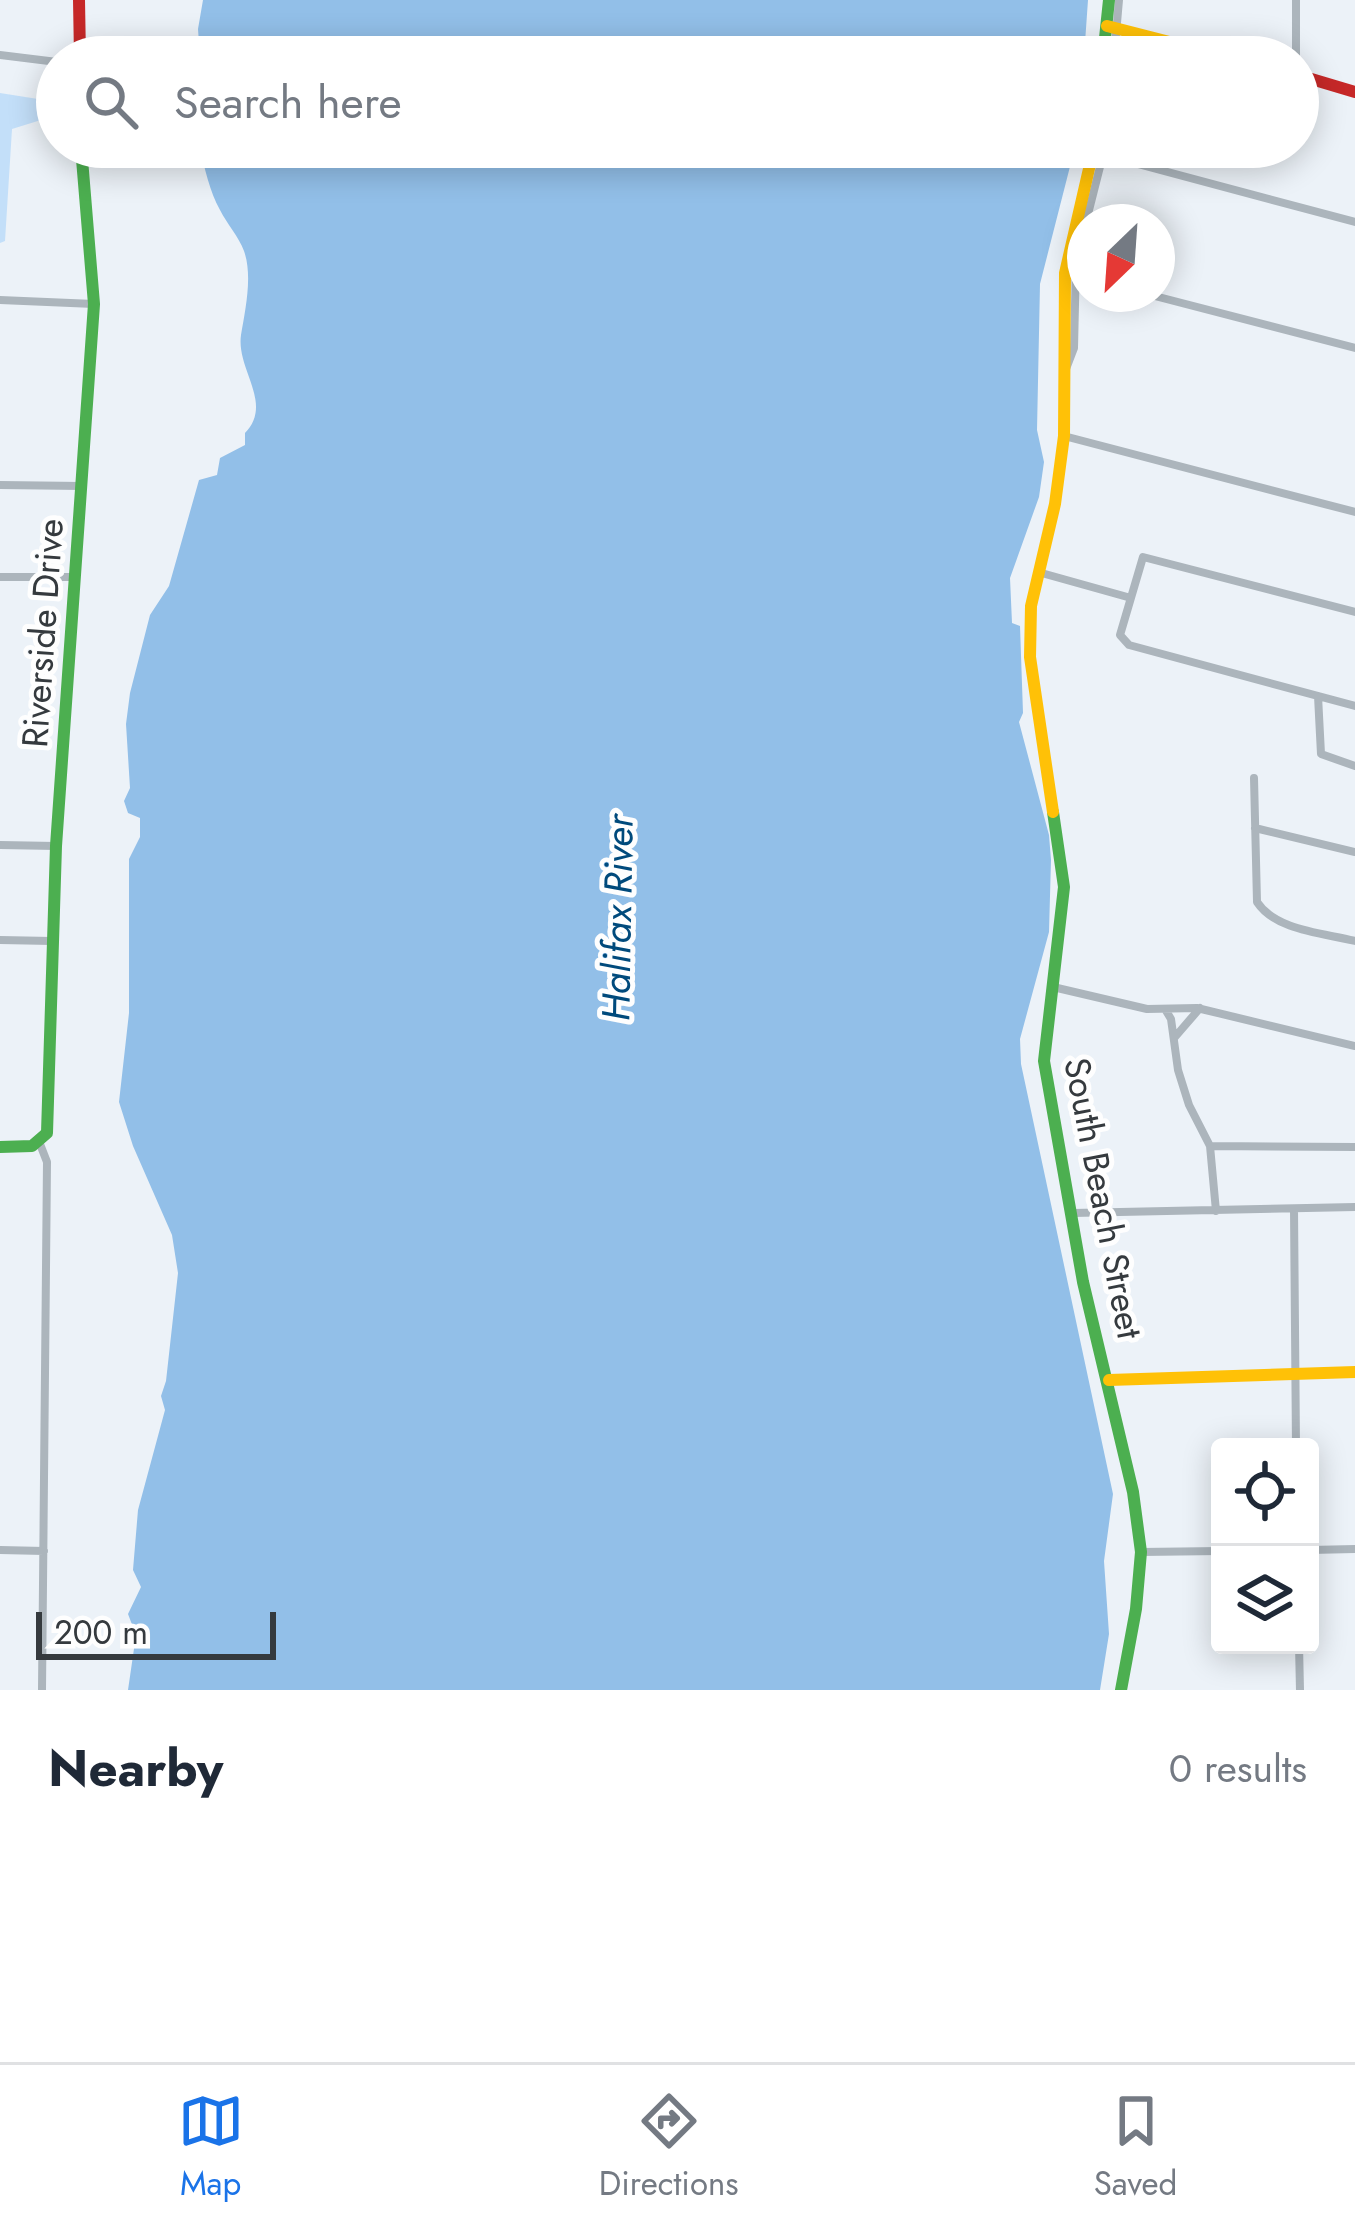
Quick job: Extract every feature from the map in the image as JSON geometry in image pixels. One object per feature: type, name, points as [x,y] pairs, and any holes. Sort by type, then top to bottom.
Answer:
[{"type":"street","points":[[80,0],[80,36]]},
{"type":"street","points":[[1109,0],[1113,36]]},
{"type":"street","points":[[1109,36],[1119,0]]},
{"type":"street","points":[[1296,0],[1296,36]]},
{"type":"street","points":[[1112,27],[1147,36]]},
{"type":"street","points":[[0,55],[36,59]]},
{"type":"street","points":[[1319,81],[1355,92]]},
{"type":"street","name":"Riverside Drive","points":[[42,1690],[47,1162],[40,1134],[94,304],[83,168]]},
{"type":"street","points":[[1090,204],[1096,168]]},
{"type":"street","name":"South Beach Street","points":[[1089,204],[1096,168]]},
{"type":"street","points":[[1163,168],[1355,222]]},
{"type":"street","points":[[0,300],[94,304]]},
{"type":"street","points":[[1175,301],[1355,348]]},
{"type":"street","name":"South Beach Street","points":[[1071,312],[1064,436],[1055,504],[1037,571],[1030,657],[1064,887],[1044,1060],[1083,1282],[1109,1380],[1141,1552],[1121,1690]]},
{"type":"street","points":[[1064,436],[1355,512]]},
{"type":"street","points":[[0,485],[83,486]]},
{"type":"street","points":[[1355,612],[1143,557],[1120,635],[1129,646],[1355,706]]},
{"type":"street","points":[[1037,571],[1131,598]]},
{"type":"street","points":[[0,577],[75,577]]},
{"type":"street","points":[[1318,696],[1321,754],[1355,766]]},
{"type":"street","points":[[1254,778],[1255,895],[1264,913],[1280,922],[1355,941]]},
{"type":"street","points":[[1255,828],[1355,852]]},
{"type":"street","points":[[0,845],[56,846]]},
{"type":"street","points":[[0,940],[52,941]]},
{"type":"street","points":[[1052,987],[1165,1010],[1200,1008],[1355,1046]]},
{"type":"street","points":[[1174,1038],[1200,1008]]},
{"type":"street","points":[[1165,1010],[1189,1105],[1210,1146],[1216,1210]]},
{"type":"street","points":[[0,1147],[29,1149],[40,1134]]},
{"type":"street","points":[[1210,1146],[1355,1147]]},
{"type":"street","points":[[1073,1213],[1355,1207]]},
{"type":"street","points":[[1294,1208],[1296,1438]]},
{"type":"street","points":[[1109,1380],[1355,1372]]},
{"type":"street","points":[[1319,1550],[1355,1549]]},
{"type":"street","points":[[0,1550],[44,1551]]},
{"type":"street","points":[[1141,1552],[1211,1551]]},
{"type":"street","points":[[1299,1654],[1300,1690]]},
{"type":"shaded area","points":[[0,93],[36,99],[36,122],[12,129],[5,241],[0,243]]},
{"type":"water","points":[[203,0],[1088,0],[1085,36],[198,36]]},
{"type":"water","name":"Halifax River","points":[[1070,168],[1040,284],[1037,430],[1044,462],[1039,497],[1010,578],[1012,623],[1020,626],[1023,713],[1019,722],[1049,835],[1051,860],[1049,932],[1020,1039],[1021,1064],[1113,1494],[1104,1561],[1109,1634],[1100,1690],[128,1690],[136,1635],[128,1614],[141,1587],[133,1570],[138,1510],[165,1410],[161,1396],[178,1273],[172,1235],[119,1102],[129,1013],[129,859],[140,837],[140,818],[128,813],[124,801],[130,788],[126,724],[150,615],[169,586],[199,480],[217,475],[220,458],[245,445],[256,410],[241,348],[247,261],[205,171]]},
{"type":"traffic: fast","points":[[1105,36],[1109,0]]},
{"type":"traffic: fast","points":[[0,1147],[32,1146],[47,1133],[56,846],[94,304],[83,168]]},
{"type":"traffic: fast","points":[[1053,812],[1064,887],[1044,1061],[1083,1282],[1133,1492],[1141,1552],[1121,1690]]},
{"type":"traffic: slow","points":[[1107,26],[1146,36]]},
{"type":"traffic: slow","points":[[1053,812],[1030,657],[1031,606],[1055,504],[1064,436],[1065,273],[1089,168]]},
{"type":"traffic: slow","points":[[1109,1380],[1355,1372]]},
{"type":"traffic: jam","points":[[79,0],[80,36]]},
{"type":"traffic: jam","points":[[1319,81],[1355,92]]}]
